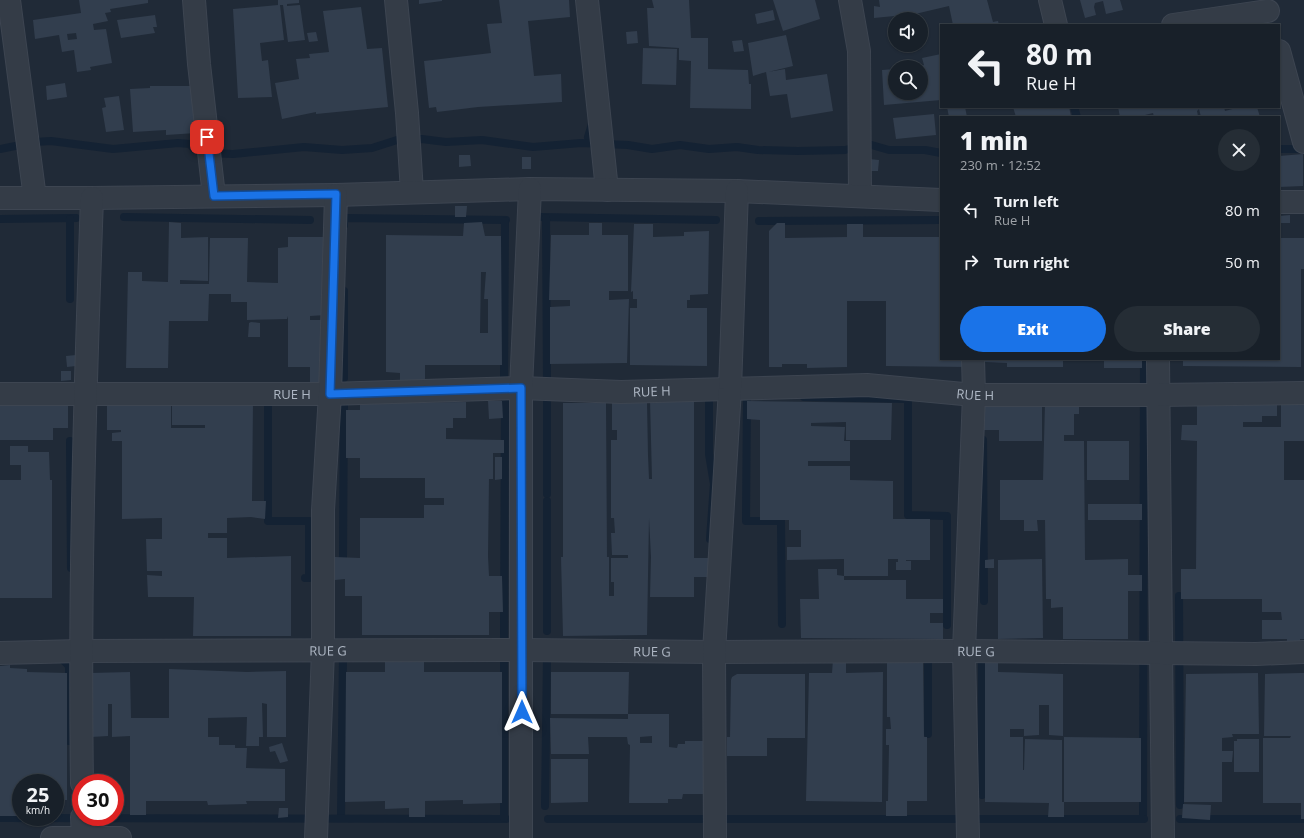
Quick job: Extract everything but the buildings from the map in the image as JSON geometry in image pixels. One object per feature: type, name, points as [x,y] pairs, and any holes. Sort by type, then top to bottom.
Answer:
[{"type":"street","points":[[9,0],[35,198]]},
{"type":"street","points":[[194,0],[199,64],[214,196]]},
{"type":"street","points":[[396,0],[407,113],[412,192]]},
{"type":"street","points":[[587,0],[607,190]]},
{"type":"street","points":[[850,0],[859,51],[860,196]]},
{"type":"street","points":[[1050,0],[1056,24]]},
{"type":"street","points":[[1180,24],[1268,12]]},
{"type":"street","points":[[1280,55],[1304,142]]},
{"type":"street","points":[[0,198],[336,194],[530,189],[737,191],[940,200]]},
{"type":"street","points":[[521,838],[521,388],[530,189]]},
{"type":"street","points":[[715,838],[714,652],[730,389],[737,191]]},
{"type":"street","points":[[316,838],[323,650],[323,510],[330,394],[336,194]]},
{"type":"street","points":[[82,774],[80,651],[85,394],[92,198]]},
{"type":"street","points":[[1280,202],[1304,202]]},
{"type":"street","points":[[968,838],[964,651],[974,395],[973,360]]},
{"type":"street","points":[[1158,360],[1163,838]]},
{"type":"street","name":"RUE H","points":[[0,394],[330,394],[521,388],[621,392],[867,385],[974,395],[1158,396],[1304,393]]},
{"type":"street","name":"RUE G","points":[[0,652],[323,650],[714,652],[964,651],[1161,654],[1256,654],[1304,652]]},
{"type":"street","points":[[52,838],[82,831],[120,838]]},
{"type":"waterway","points":[[1074,108],[1077,116]]},
{"type":"waterway","points":[[588,137],[592,124]]},
{"type":"waterway","points":[[0,149],[35,142],[51,141],[113,149],[178,143],[190,144],[194,149],[204,153],[233,154],[304,147],[342,150],[372,148],[397,140],[422,139],[446,142],[482,140],[533,147],[581,143],[628,145],[652,149],[680,145],[709,149],[737,147],[758,150],[798,151],[845,150],[868,144],[889,150],[925,150],[940,153]]},
{"type":"waterway","points":[[1280,149],[1304,149]]},
{"type":"waterway","points":[[124,217],[310,220]]},
{"type":"waterway","points":[[539,217],[716,220]]},
{"type":"waterway","points":[[0,219],[76,218]]},
{"type":"waterway","points":[[344,225],[344,218],[506,220]]},
{"type":"waterway","points":[[546,218],[547,380]]},
{"type":"waterway","points":[[70,219],[70,299]]},
{"type":"waterway","points":[[759,221],[940,220]]},
{"type":"waterway","points":[[504,380],[505,221]]},
{"type":"waterway","points":[[344,291],[344,378]]},
{"type":"waterway","points":[[1143,818],[1144,360]]},
{"type":"waterway","points":[[343,557],[344,397]]},
{"type":"waterway","points":[[504,637],[505,397]]},
{"type":"waterway","points":[[547,397],[547,494]]},
{"type":"waterway","points":[[747,397],[746,521],[781,521],[782,624]]},
{"type":"waterway","points":[[804,397],[908,399],[908,515],[947,516],[947,625]]},
{"type":"waterway","points":[[262,399],[268,399],[268,521],[309,521],[309,578],[305,578]]},
{"type":"waterway","points":[[709,399],[709,454],[714,484],[710,539]]},
{"type":"waterway","points":[[983,440],[984,601]]},
{"type":"waterway","points":[[70,441],[71,568]]},
{"type":"waterway","points":[[547,501],[547,631]]},
{"type":"waterway","points":[[1179,596],[1180,805]]},
{"type":"waterway","points":[[504,653],[504,818]]},
{"type":"waterway","points":[[982,655],[982,795]]},
{"type":"waterway","points":[[341,817],[343,656],[346,656]]},
{"type":"waterway","points":[[928,656],[928,734]]},
{"type":"waterway","points":[[57,657],[60,657],[69,666],[69,741]]},
{"type":"waterway","points":[[545,806],[547,657]]},
{"type":"waterway","points":[[0,818],[506,819]]},
{"type":"waterway","points":[[548,819],[1144,819]]},
{"type":"waterway","points":[[1180,819],[1304,819]]},
{"type":"route","points":[[207,137],[214,196],[336,194],[330,394],[521,388],[522,712]]}]
